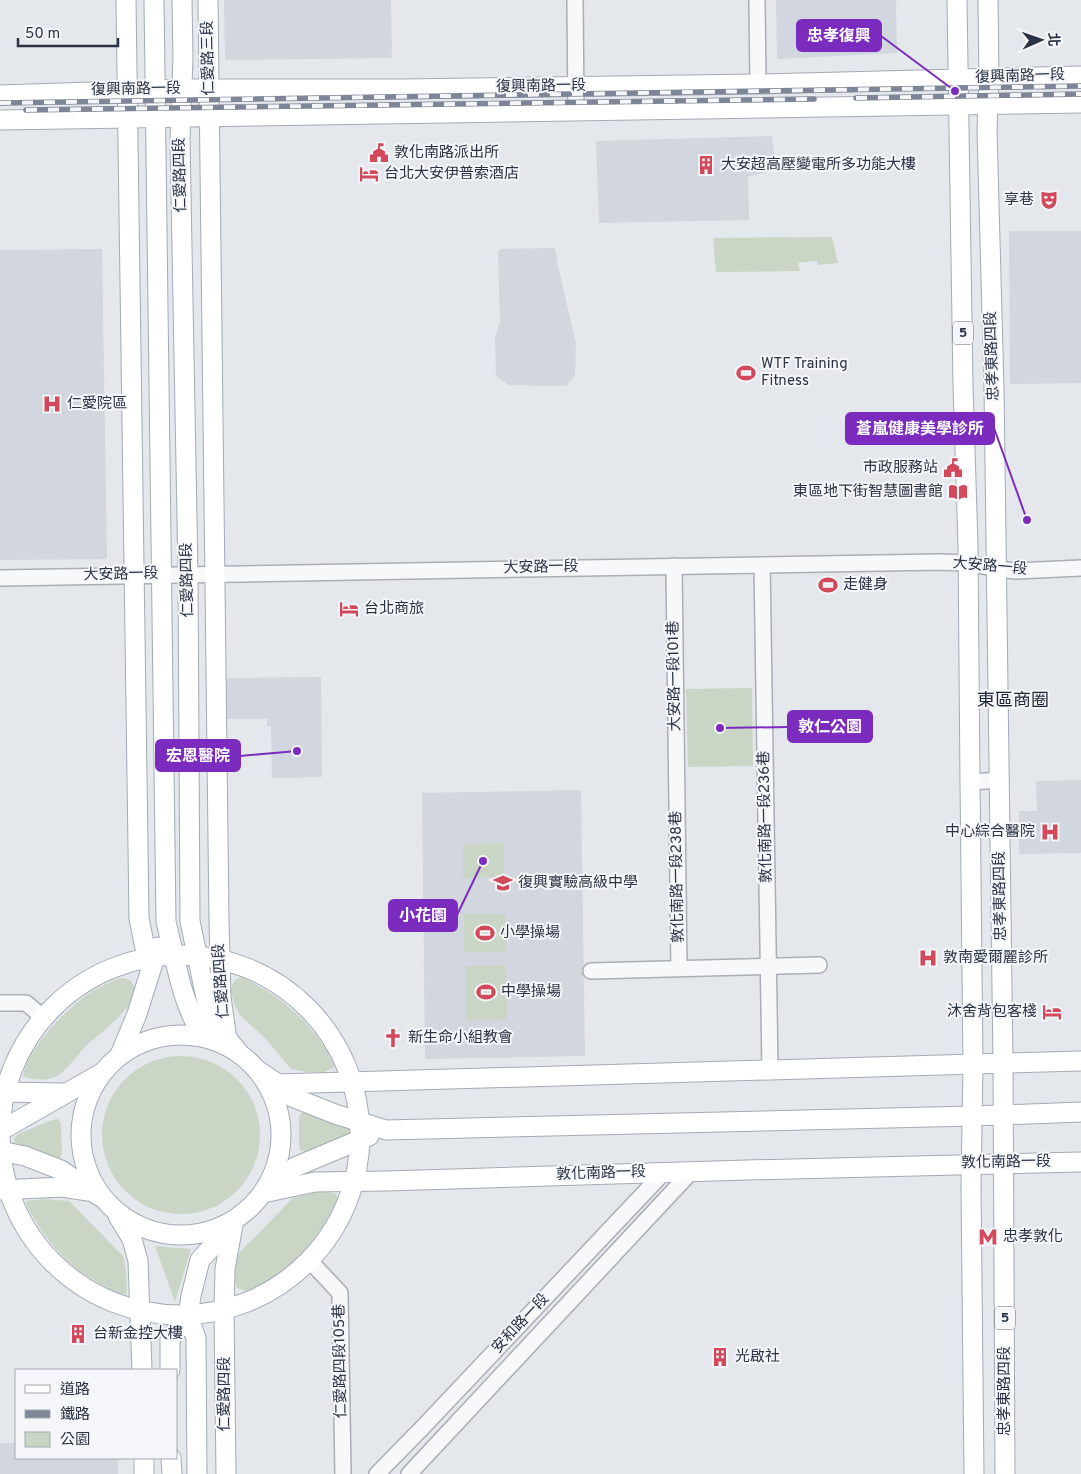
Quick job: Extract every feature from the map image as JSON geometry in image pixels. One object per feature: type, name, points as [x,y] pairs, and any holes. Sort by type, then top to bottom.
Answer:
[{"type":"main road","points":[[126,0],[128,117]]},
{"type":"main road","points":[[154,0],[155,116]]},
{"type":"main road","name":"仁愛路三段","points":[[181,116],[182,0]]},
{"type":"main road","name":"仁愛路三段","points":[[208,0],[209,116]]},
{"type":"main road","name":"5","points":[[957,0],[959,79]]},
{"type":"main road","name":"5","points":[[988,0],[989,78]]},
{"type":"main road","name":"復興南路一段","points":[[0,94],[182,89],[402,89],[758,84],[1081,76]]},
{"type":"main road","name":"忠孝東路四段","points":[[989,78],[989,226],[994,388],[1000,780],[1005,1474]]},
{"type":"main road","name":"忠孝東路四段","points":[[959,79],[963,386],[968,563],[973,1064],[971,1187],[974,1474]]},
{"type":"main road","name":"復興南路一段","points":[[0,120],[155,116],[1081,103]]},
{"type":"main road","name":"仁愛路四段","points":[[155,116],[166,922],[188,1007],[194,1022],[204,1037]]},
{"type":"main road","name":"仁愛路四段","points":[[181,116],[188,574],[190,921],[208,1008],[216,1024],[238,1052]]},
{"type":"main road","name":"仁愛路四段","points":[[209,116],[220,959],[221,997],[226,1036]]},
{"type":"main road","name":"仁愛路四段","points":[[128,117],[139,918],[151,958]]},
{"type":"main road","name":"仁愛路四段","points":[[120,1055],[137,1014],[151,958],[166,922]]},
{"type":"main road","points":[[174,955],[220,959],[268,979],[300,1001],[314,1015],[331,1038],[352,1082],[360,1131],[354,1182],[338,1221],[325,1242],[310,1261],[291,1278],[270,1292],[248,1303],[224,1310],[188,1316],[163,1315],[141,1311],[123,1306],[89,1290],[59,1268],[29,1232],[5,1189],[0,1131],[3,1092],[22,1051],[44,1018],[59,1003],[87,981],[120,966],[151,958],[174,955]]},
{"type":"main road","points":[[0,1131],[101,1073],[120,1055],[139,1043],[160,1036],[182,1034],[216,1040],[238,1052],[257,1070],[278,1084],[292,1097],[360,1131]]},
{"type":"main road","points":[[278,1084],[1081,1061]]},
{"type":"main road","points":[[257,1070],[271,1092],[279,1117],[280,1144],[275,1170],[263,1193]]},
{"type":"main road","points":[[98,1195],[81,1146],[81,1127],[84,1108],[91,1090],[101,1073]]},
{"type":"main road","points":[[3,1092],[64,1093]]},
{"type":"main road","points":[[117,1214],[152,1232],[187,1236],[204,1233],[234,1222],[263,1193],[295,1167],[360,1131],[1081,1112]]},
{"type":"main road","points":[[1,1151],[25,1156],[61,1170],[98,1195],[117,1214],[132,1239],[138,1261],[142,1369]]},
{"type":"main road","name":"敦化南路一段","points":[[263,1193],[315,1182],[972,1163],[1081,1162]]},
{"type":"main road","points":[[5,1189],[62,1187],[98,1195]]},
{"type":"main road","name":"仁愛路四段","points":[[226,1474],[225,1269],[234,1222]]},
{"type":"main road","name":"仁愛路四段","points":[[197,1474],[196,1338],[188,1316],[190,1296],[200,1260],[234,1222]]},
{"type":"main road","points":[[170,1369],[170,1338],[188,1316]]},
{"type":"main road","points":[[144,1459],[144,1474]]},
{"type":"main road","points":[[171,1459],[172,1474]]},
{"type":"street","points":[[575,0],[576,111]]},
{"type":"street","points":[[757,0],[758,84]]},
{"type":"street","name":"大安路一段","points":[[0,578],[214,573],[968,563],[997,570],[1016,571],[1081,568]]},
{"type":"street","name":"敦化南路一段236巷","points":[[762,565],[770,1070]]},
{"type":"street","name":"大安路一段101巷","points":[[674,566],[677,786]]},
{"type":"street","points":[[970,782],[1000,780]]},
{"type":"street","name":"敦化南路一段238巷","points":[[677,786],[679,968]]},
{"type":"street","points":[[591,971],[819,964]]},
{"type":"street","points":[[0,1003],[26,1002],[44,1018]]},
{"type":"street","name":"安和路一段","points":[[377,1474],[664,1172]]},
{"type":"street","name":"安和路一段","points":[[409,1474],[691,1172]]},
{"type":"street","name":"仁愛路四段105巷","points":[[310,1261],[340,1293],[343,1474]]},
{"type":"shaded area","points":[[224,0],[391,0],[392,58],[225,60]]},
{"type":"shaded area","points":[[776,0],[896,0],[897,53],[777,59]]},
{"type":"shaded area","points":[[772,136],[776,170],[748,177],[749,220],[599,223],[596,141]]},
{"type":"shaded area","points":[[1009,231],[1081,231],[1081,383],[1010,384]]},
{"type":"shaded area","points":[[554,248],[576,344],[575,376],[566,386],[508,385],[496,375],[495,339],[500,321],[498,252],[501,249]]},
{"type":"shaded area","name":"仁愛院區","points":[[102,249],[107,559],[0,560],[0,250]]},
{"type":"shaded area","points":[[321,677],[322,777],[272,778],[271,726],[267,726],[267,719],[225,719],[225,678]]},
{"type":"shaded area","name":"中心綜合醫院","points":[[1081,780],[1081,853],[1019,854],[1019,811],[1037,811],[1036,781]]},
{"type":"shaded area","name":"復興實驗高級中學","points":[[581,790],[585,1056],[425,1059],[422,793]]},
{"type":"shaded area","points":[[0,1443],[15,1443],[15,1459],[118,1459],[118,1474],[0,1474]]},
{"type":"green space","points":[[832,237],[838,263],[818,265],[817,261],[798,263],[800,271],[716,272],[713,238]]},
{"type":"green space","points":[[752,688],[753,766],[688,767],[686,689]]},
{"type":"green space","points":[[503,843],[504,877],[463,878],[463,844]]},
{"type":"green space","name":"小學操場","points":[[464,914],[505,914],[506,952],[464,952]]},
{"type":"green space","name":"中學操場","points":[[506,965],[507,1019],[466,1020],[465,966]]},
{"type":"green space","points":[[241,977],[271,994],[297,1014],[318,1038],[335,1067],[322,1073],[291,1069],[266,1039],[239,1014],[230,990],[235,980]]},
{"type":"green space","points":[[120,978],[130,981],[135,992],[132,1000],[118,1018],[87,1045],[60,1074],[42,1080],[23,1076],[26,1066],[37,1046],[62,1016],[88,994]]},
{"type":"green space","points":[[189,1056],[204,1059],[218,1065],[237,1079],[247,1091],[257,1112],[260,1135],[257,1158],[247,1179],[237,1191],[225,1201],[204,1211],[189,1214],[173,1214],[158,1211],[137,1201],[115,1179],[103,1150],[102,1127],[105,1112],[115,1091],[137,1069],[166,1057]]},
{"type":"green space","points":[[304,1112],[349,1128],[349,1136],[307,1152],[301,1151],[299,1148],[299,1117]]},
{"type":"green space","points":[[58,1119],[61,1124],[62,1153],[60,1159],[57,1160],[14,1144],[14,1138],[18,1134]]},
{"type":"green space","points":[[322,1191],[336,1194],[338,1199],[322,1229],[312,1242],[276,1275],[246,1291],[237,1288],[233,1272],[239,1253],[293,1198]]},
{"type":"green space","points":[[44,1199],[69,1201],[123,1256],[127,1293],[116,1292],[80,1272],[49,1241],[26,1204],[26,1201]]},
{"type":"green space","points":[[155,1246],[191,1249],[175,1302]]},
{"type":"railway","points":[[0,103],[1081,86]]},
{"type":"railway","points":[[856,98],[1081,94]]},
{"type":"railway","points":[[26,110],[814,99]]},
{"type":"place","name":"忠孝復興","points":[[955,91]]},
{"type":"place","name":"敦化南路派出所","points":[[379,153]]},
{"type":"place","name":"大安超高壓變電所多功能大樓","points":[[706,165]]},
{"type":"place","name":"台北大安伊普索酒店","points":[[369,174]]},
{"type":"place","name":"享巷","points":[[1049,200]]},
{"type":"place","name":"WTF Training Fitness","points":[[746,373]]},
{"type":"place","name":"仁愛院區","points":[[52,404]]},
{"type":"place","name":"市政服務站","points":[[953,468]]},
{"type":"place","name":"東區地下街智慧圖書館","points":[[958,492]]},
{"type":"place","name":"蒼嵐健康美學診所","points":[[1027,520]]},
{"type":"place","name":"走健身","points":[[828,585]]},
{"type":"place","name":"台北商旅","points":[[349,609]]},
{"type":"place","name":"敦仁公園","points":[[720,728]]},
{"type":"place","name":"宏恩醫院","points":[[297,751]]},
{"type":"place","name":"中心綜合醫院","points":[[1050,832]]},
{"type":"place","name":"小花園","points":[[483,861]]},
{"type":"place","name":"復興實驗高級中學","points":[[503,883]]},
{"type":"place","name":"小學操場","points":[[485,933]]},
{"type":"place","name":"敦南愛爾麗診所","points":[[928,958]]},
{"type":"place","name":"中學操場","points":[[486,992]]},
{"type":"place","name":"沐舍背包客棧","points":[[1052,1012]]},
{"type":"place","name":"新生命小組教會","points":[[393,1038]]},
{"type":"place","name":"忠孝敦化","points":[[988,1237]]},
{"type":"place","name":"台新金控大樓","points":[[78,1334]]},
{"type":"place","name":"光啟社","points":[[720,1357]]},
{"type":"district","name":"東區商圈","points":[[1013,701]]}]
